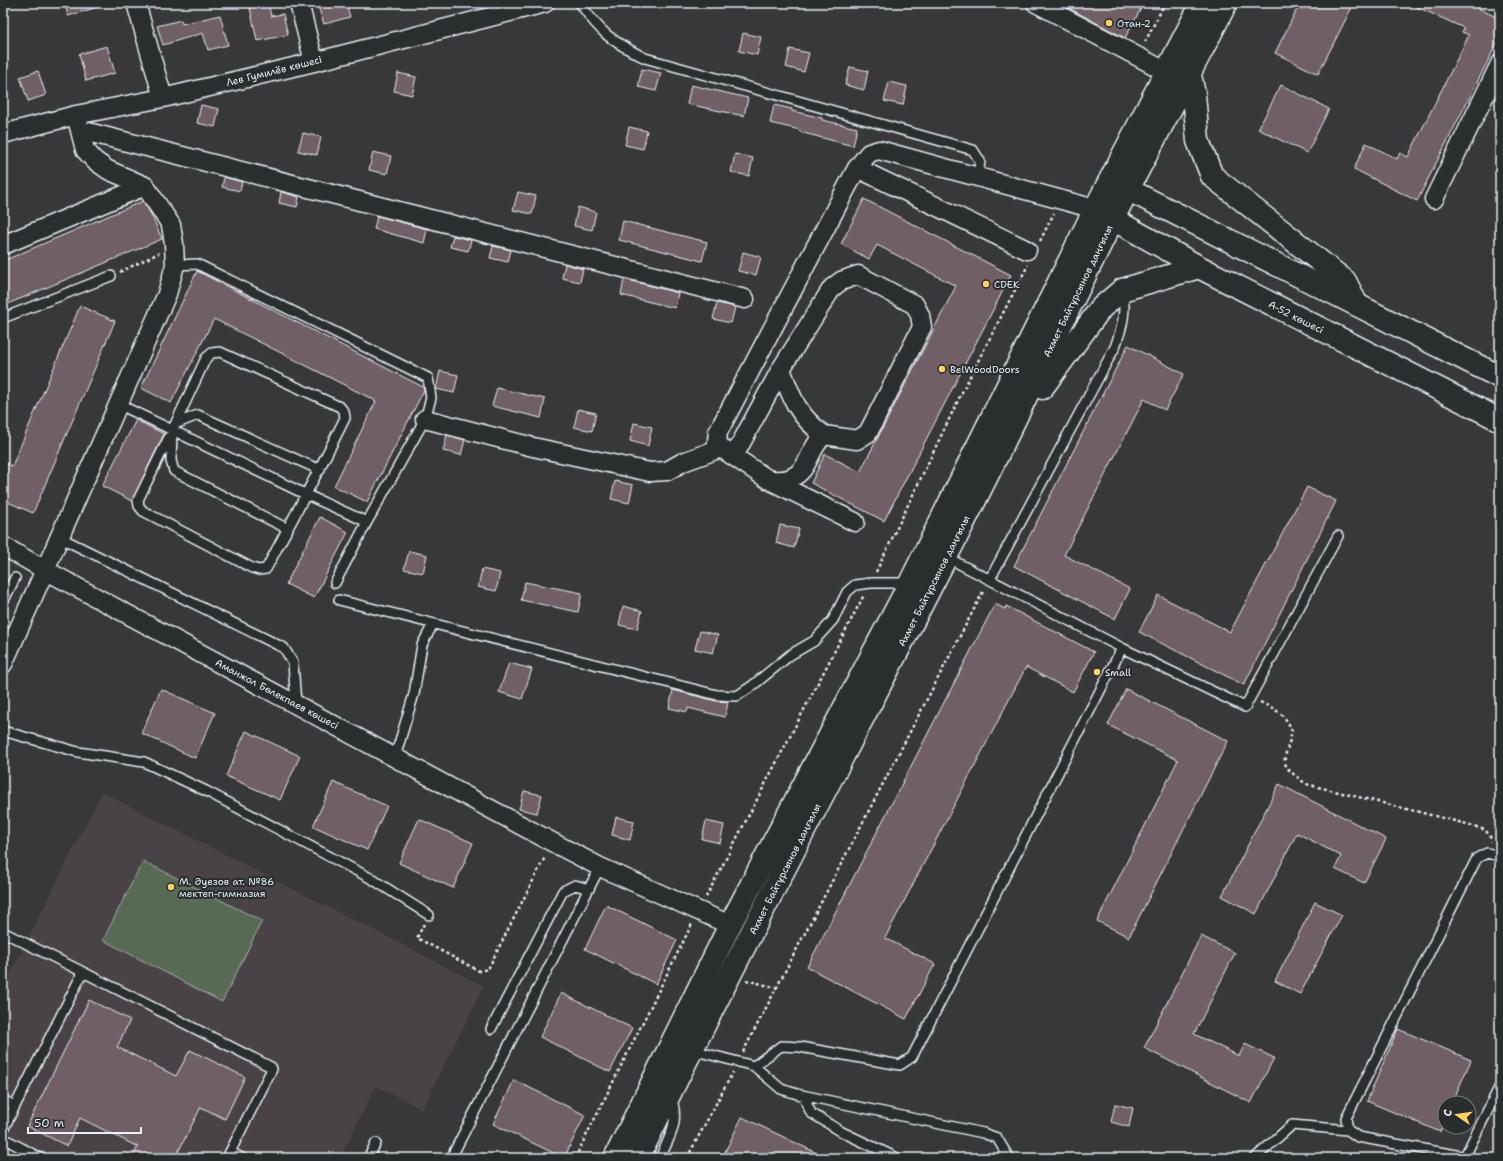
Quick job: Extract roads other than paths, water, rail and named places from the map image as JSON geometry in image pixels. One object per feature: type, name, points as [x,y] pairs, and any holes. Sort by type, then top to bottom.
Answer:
[{"type":"street","points":[[136,3],[163,98]]},
{"type":"street","points":[[299,3],[314,62]]},
{"type":"street","name":"Лев Гумилёв көшесі","points":[[3,134],[78,123],[163,98],[314,62],[512,8],[545,3]]},
{"type":"street","points":[[1036,3],[1167,72]]},
{"type":"street","name":"Ахмет Байтұрсынов даңғылы","points":[[615,1158],[730,925],[1104,215],[1119,185],[1167,72],[1202,3]]},
{"type":"street","name":"Ахмет Байтұрсынов даңғылы","points":[[1119,185],[1190,75],[1226,3]]},
{"type":"street","points":[[1434,199],[1500,64]]},
{"type":"street","points":[[1190,75],[1194,94],[1198,142],[1212,176],[1345,281],[1357,305]]},
{"type":"street","points":[[3,664],[166,294],[175,265],[171,225],[145,186],[108,170],[94,160],[85,150],[78,123],[744,299]]},
{"type":"street","points":[[855,522],[769,480],[727,452],[717,441],[718,432],[857,168],[869,153],[879,150],[978,177],[1104,215]]},
{"type":"street","points":[[857,168],[1031,252]]},
{"type":"street","points":[[1119,185],[1500,377]]},
{"type":"street","points":[[3,245],[145,186]]},
{"type":"street","name":"Ахмет Байтұрсынов даңғылы","points":[[638,1158],[691,1050],[1024,403],[1104,215]]},
{"type":"street","name":"А-52 көшесі","points":[[1104,215],[1199,267],[1500,420]]},
{"type":"street","points":[[1024,403],[1039,392],[1101,308],[1122,290],[1199,267]]},
{"type":"street","points":[[425,419],[534,447],[650,472],[667,471],[683,462],[727,452],[782,369],[832,288],[841,281],[858,275],[915,305],[920,315],[922,326],[868,433],[858,440],[824,435],[810,425],[798,411],[782,369]]},
{"type":"street","points":[[769,480],[790,479],[803,471],[816,443],[824,435]]},
{"type":"street","name":"Аманжол Бөлекпаев көшесі","points":[[3,546],[552,842],[600,867],[730,925]]},
{"type":"lane","points":[[580,3],[593,24],[616,43],[645,58],[973,150],[980,161],[978,177]]},
{"type":"lane","points":[[175,265],[197,264],[428,378],[431,398],[425,419],[367,522],[335,583]]},
{"type":"lane","points":[[3,318],[111,276]]},
{"type":"lane","points":[[990,579],[1114,347],[1122,327],[1125,303],[1122,290]]},
{"type":"lane","points":[[220,352],[340,407],[344,412],[345,418],[307,495],[266,569],[259,570],[143,511],[139,506],[138,500],[174,428],[206,358],[212,353],[220,352]]},
{"type":"lane","points":[[118,404],[174,428],[307,495],[367,522]]},
{"type":"lane","points":[[174,428],[198,415],[320,470]]},
{"type":"lane","points":[[174,428],[171,461],[174,471],[288,528]]},
{"type":"lane","points":[[946,557],[1122,648],[1245,706],[1338,536]]},
{"type":"lane","points":[[60,537],[284,648],[292,663],[296,704]]},
{"type":"lane","points":[[3,602],[15,578]]},
{"type":"lane","points":[[339,600],[717,695],[737,696],[752,686],[790,655],[814,640],[833,620],[847,592],[855,585],[871,583],[910,583]]},
{"type":"lane","points":[[395,757],[414,694],[422,645],[433,624]]},
{"type":"lane","points":[[754,1066],[781,1046],[800,1047],[900,1065],[912,1057],[1122,648]]},
{"type":"lane","points":[[3,732],[78,752],[144,762],[206,791],[333,858],[372,879],[429,915]]},
{"type":"lane","points":[[1348,1130],[1346,1118],[1477,858],[1487,852],[1500,856]]},
{"type":"lane","points":[[451,1158],[600,867]]},
{"type":"lane","points":[[491,1029],[563,891],[575,885],[590,889]]},
{"type":"lane","points":[[3,932],[270,1065],[272,1069],[228,1155],[242,1158]]},
{"type":"lane","points":[[3,1130],[83,972]]},
{"type":"lane","points":[[691,1050],[754,1066],[781,1089],[803,1096],[983,1133],[997,1138],[1008,1158]]},
{"type":"lane","points":[[1255,1158],[1292,1125],[1348,1130],[1358,1137],[1468,1157],[1500,1086]]},
{"type":"lane","points":[[660,1158],[674,1128],[676,1117],[675,1107],[670,1093]]},
{"type":"lane","points":[[803,1096],[811,1113],[842,1132],[897,1158]]},
{"type":"lane","points":[[3,1100],[15,1106]]},
{"type":"lane","points":[[3,1138],[40,1158]]},
{"type":"lane","points":[[368,1158],[376,1143]]},
{"type":"place","name":"Отан-2","points":[[1109,23]]},
{"type":"place","name":"CDEK","points":[[986,284]]},
{"type":"place","name":"BelWoodDoors","points":[[942,369]]},
{"type":"place","name":"Small","points":[[1097,672]]},
{"type":"place","name":"М. Әуезов ат. №86 мектеп-гимназия","points":[[171,887]]}]
